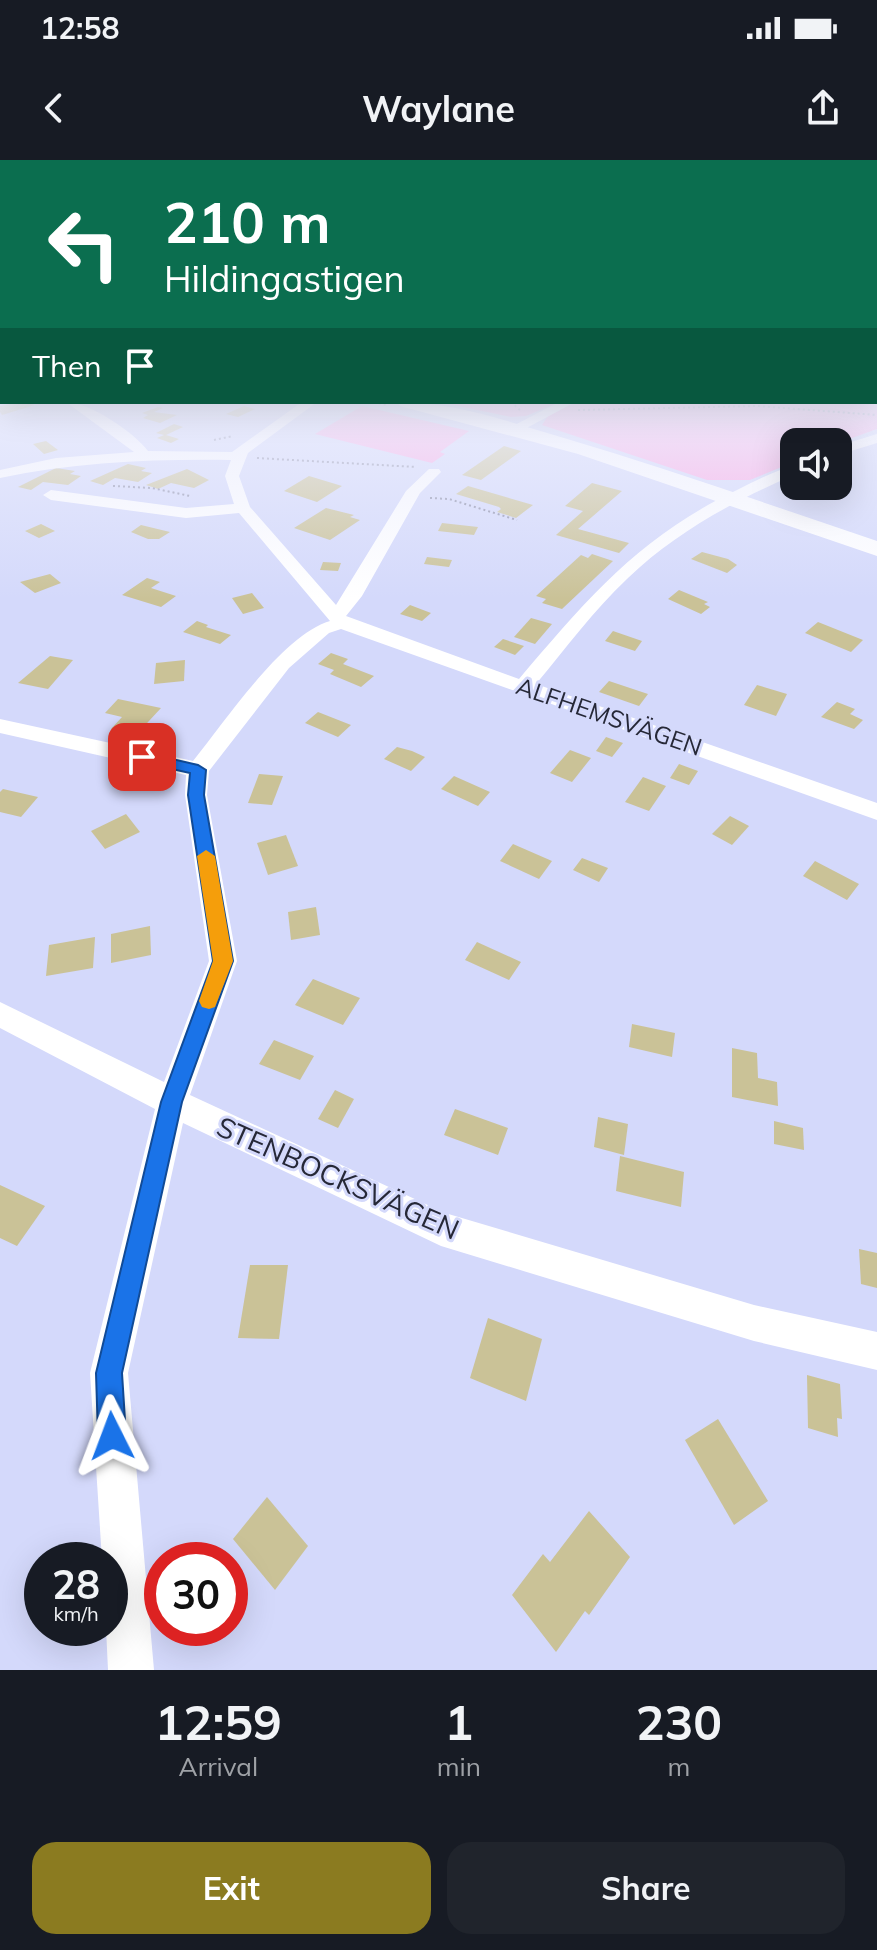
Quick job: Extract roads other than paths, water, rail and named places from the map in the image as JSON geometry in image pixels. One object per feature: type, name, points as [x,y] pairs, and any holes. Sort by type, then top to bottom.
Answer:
[{"type":"street","points":[[0,474],[56,462],[100,458]]},
{"type":"street","points":[[239,458],[232,476],[243,508],[339,619]]},
{"type":"street","points":[[608,458],[877,549]]},
{"type":"street","points":[[131,1670],[113,1468],[109,1373],[172,1102],[223,961],[196,795],[198,770],[282,664],[322,629],[339,619],[412,496],[434,472]]},
{"type":"street","points":[[523,687],[603,593],[640,558],[728,498],[780,476]]},
{"type":"street","points":[[51,495],[186,513],[243,508]]},
{"type":"street","name":"ALFHEMSVÄGEN","points":[[339,619],[877,812]]},
{"type":"street","points":[[0,726],[198,770]]},
{"type":"street","name":"STENBOCKSVÄGEN","points":[[0,1014],[172,1102],[441,1229],[754,1323],[877,1351]]}]
